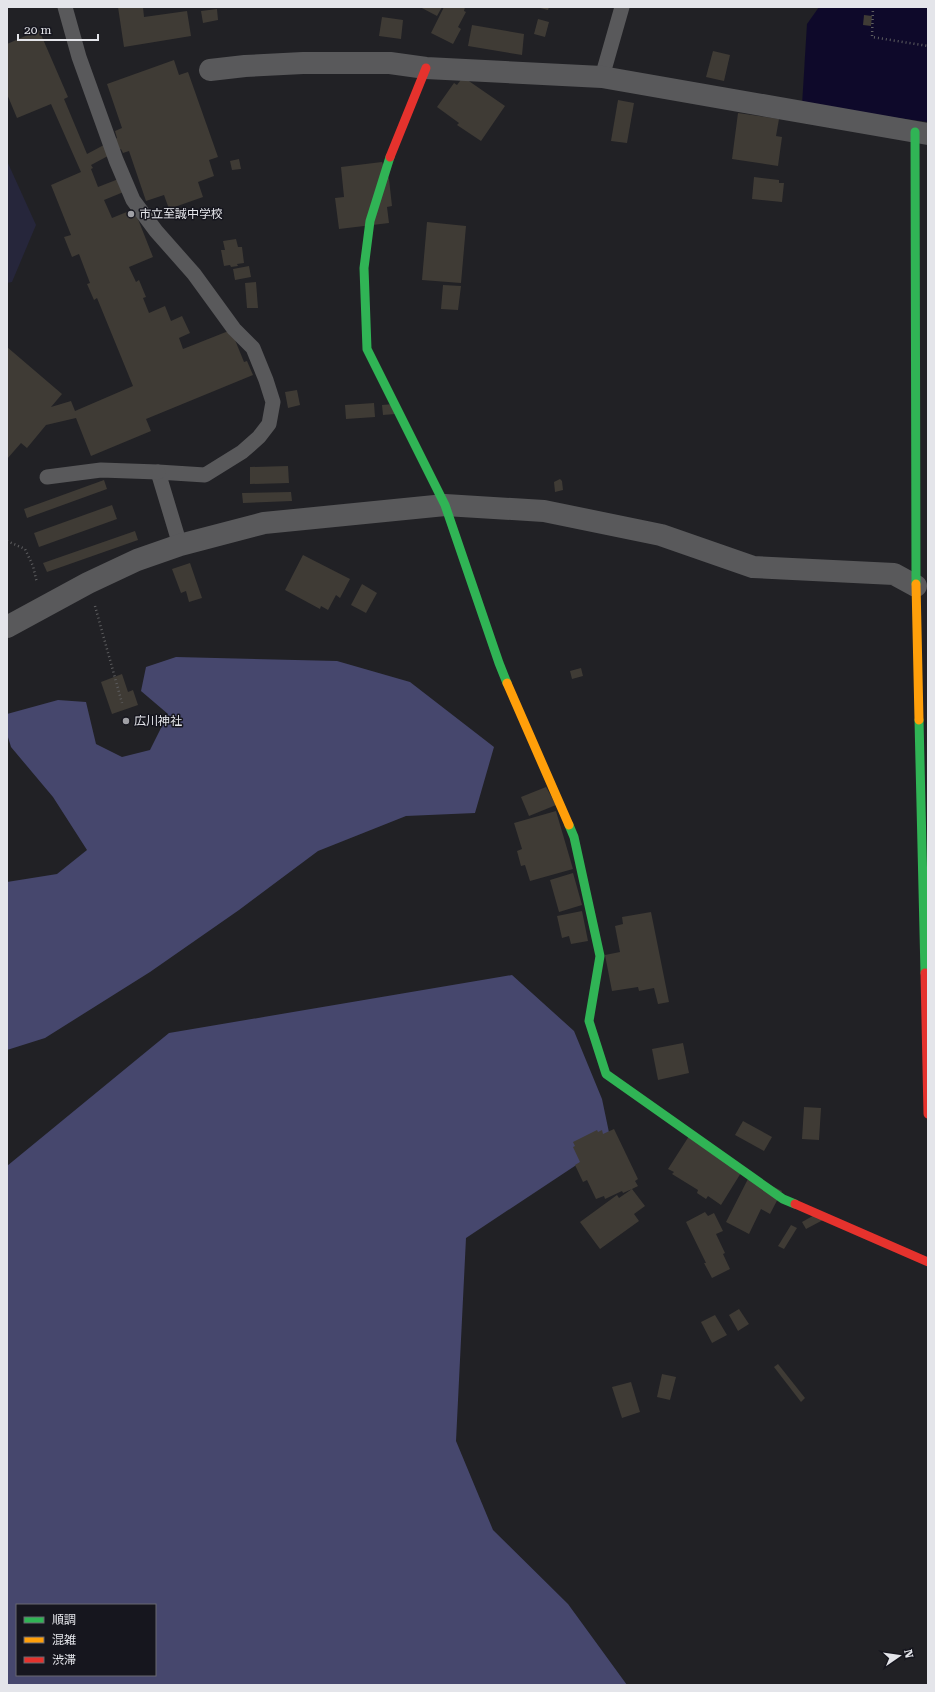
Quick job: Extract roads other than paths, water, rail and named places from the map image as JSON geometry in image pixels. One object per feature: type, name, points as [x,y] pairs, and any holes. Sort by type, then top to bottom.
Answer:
[{"type":"street","points":[[210,70],[245,66],[304,63],[390,63],[426,68],[602,77],[922,133],[916,586],[928,1114]]},
{"type":"street","points":[[426,68],[397,136],[383,175],[370,221],[364,276],[367,349],[445,505],[499,663],[574,837],[600,956],[588,1021],[606,1074],[783,1199],[928,1262]]},
{"type":"street","points":[[7,628],[44,606],[88,583],[137,560],[180,545],[264,523],[445,505],[544,511],[661,535],[753,567],[894,574],[916,586]]},
{"type":"lane","points":[[47,477],[101,470],[205,475],[242,452],[259,437],[268,424],[273,402],[253,348],[234,329],[194,274],[156,231],[133,200],[116,160],[79,57],[66,7]]},
{"type":"lane","points":[[602,77],[622,7]]},
{"type":"lane","points":[[158,472],[180,545]]},
{"type":"place","name":"市立至誠中学校","points":[[131,214]]},
{"type":"place","name":"広川神社","points":[[126,721]]}]
